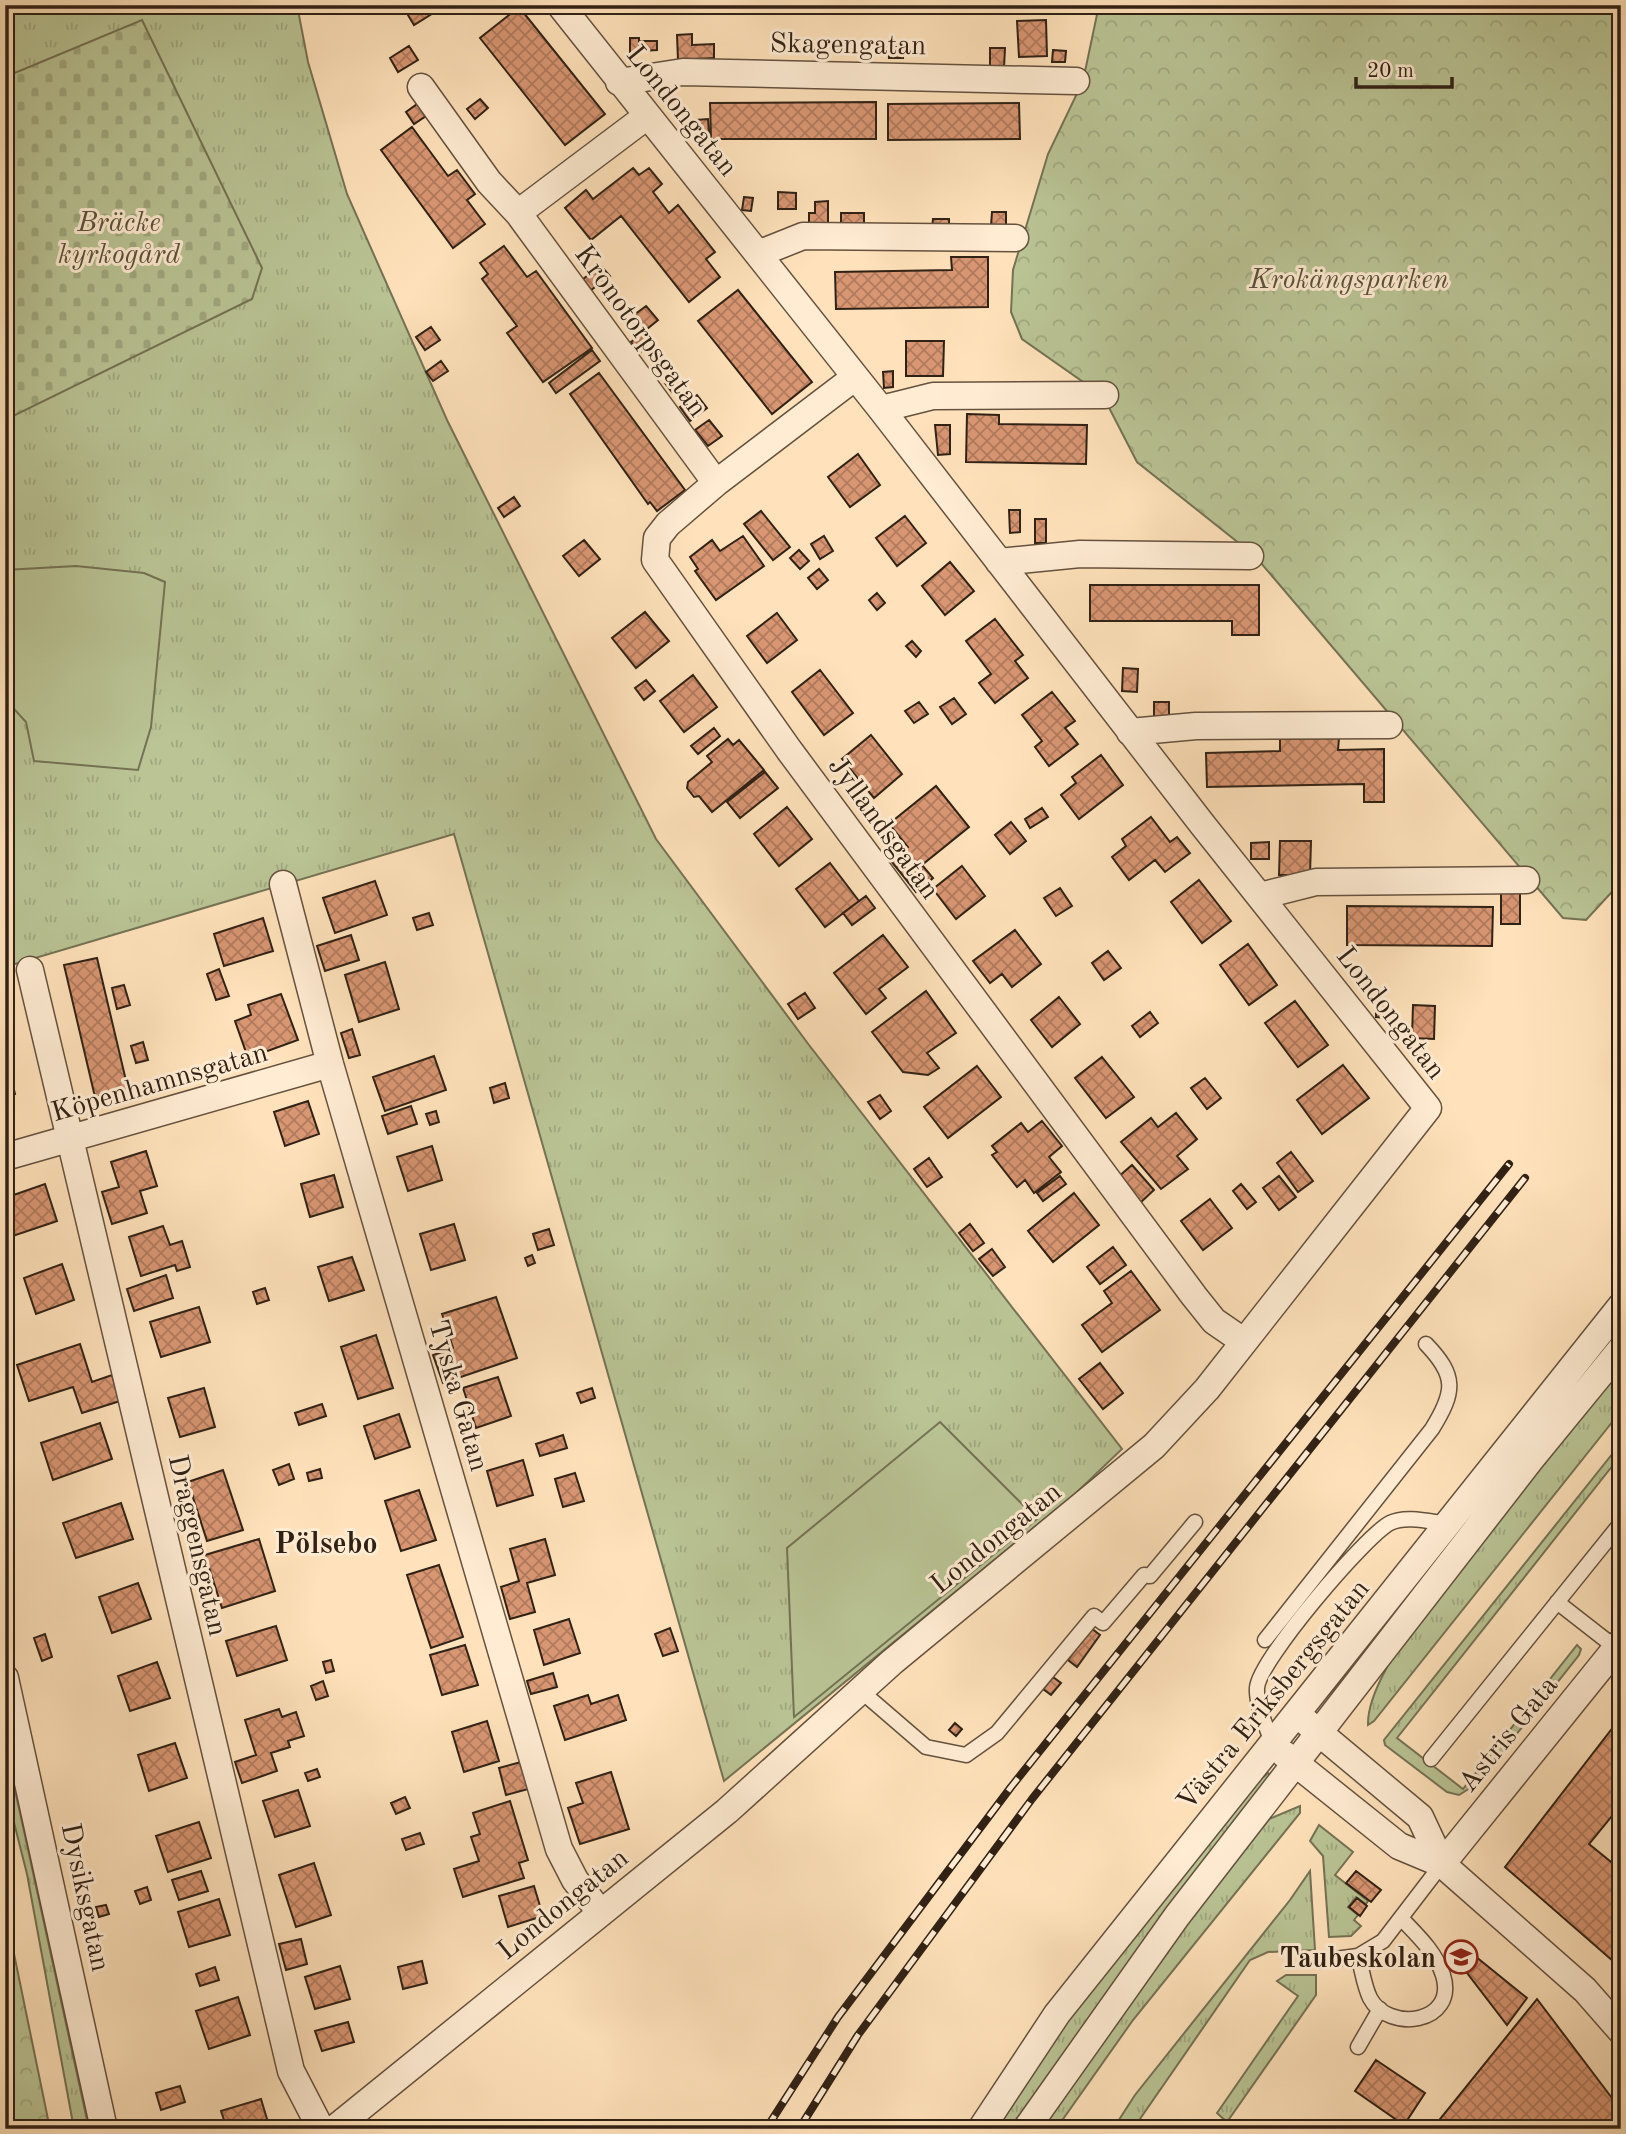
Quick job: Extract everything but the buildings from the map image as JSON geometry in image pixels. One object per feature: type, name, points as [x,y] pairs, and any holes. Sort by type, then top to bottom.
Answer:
[{"type":"street","name":"Londongatan","points":[[334,2129],[727,1811],[892,1662],[1147,1453],[1207,1389],[1428,1108],[1130,732],[881,409],[559,5]]},
{"type":"street","name":"Skagengatan","points":[[619,82],[682,72],[1076,81]]},
{"type":"street","name":"Kronotorpsgatan","points":[[421,87],[489,182],[518,213],[716,483]]},
{"type":"street","points":[[518,213],[647,116]]},
{"type":"street","points":[[758,254],[803,236],[1015,238]]},
{"type":"street","name":"Jyllandsgatan","points":[[854,378],[716,483],[657,538],[654,560],[864,853],[1194,1296],[1214,1321],[1243,1341]]},
{"type":"street","points":[[881,409],[933,396],[1105,395]]},
{"type":"street","points":[[999,562],[1080,554],[1250,556]]},
{"type":"street","points":[[1130,732],[1196,726],[1390,725]]},
{"type":"street","points":[[1260,896],[1316,882],[1525,880]]},
{"type":"street","name":"Tyska Gatan","points":[[283,884],[330,1064],[559,1849],[575,1880],[601,1913]]},
{"type":"street","name":"Draggensgatan","points":[[30,970],[291,2071],[321,2129]]},
{"type":"street","name":"Köpenhamnsgatan","points":[[5,1157],[330,1064]]},
{"type":"street","name":"Västra Eriksbergsgatan","points":[[981,2129],[1057,2014],[1621,1306]]},
{"type":"street","name":"Västra Eriksbergsgatan","points":[[1026,2129],[1177,1916],[1531,1459],[1621,1349]]},
{"type":"street","name":"Astris Gata","points":[[1442,1864],[1618,1645]]},
{"type":"street","name":"Dysiksgatan","points":[[5,1678],[104,2129]]},
{"type":"street","points":[[1297,1714],[1420,1817],[1442,1864]]},
{"type":"street","points":[[1273,1745],[1399,1846],[1442,1864],[1585,1990],[1621,2031]]},
{"type":"lane","points":[[1265,1640],[1432,1429],[1447,1404],[1450,1377],[1444,1363],[1426,1344]]},
{"type":"lane","points":[[1273,1745],[1256,1689],[1261,1672],[1320,1595],[1371,1536],[1393,1521],[1414,1520],[1448,1524]]},
{"type":"lane","points":[[861,1691],[926,1747],[966,1755],[997,1733],[1094,1616],[1103,1623],[1144,1575],[1150,1576],[1195,1521]]},
{"type":"lane","points":[[1431,1759],[1621,1523]]},
{"type":"lane","points":[[1310,1582],[1320,1595]]},
{"type":"lane","points":[[1557,1602],[1618,1645]]},
{"type":"lane","name":"Astris Gata","points":[[1320,1961],[1358,1956],[1383,1941],[1442,1864]]},
{"type":"lane","points":[[1358,1956],[1370,1999],[1380,2009],[1404,2019],[1420,2018],[1440,2007],[1446,1992],[1443,1974],[1428,1946],[1401,1918]]},
{"type":"lane","points":[[1358,2046],[1380,2009]]},
{"type":"green space","points":[[5,5],[297,5],[308,62],[347,194],[447,420],[656,839],[809,1045],[1122,1449],[1076,1493],[724,1781],[454,834],[5,967]]},
{"type":"green space","name":"Krokängsparken","points":[[1099,5],[1621,5],[1621,882],[1586,920],[1563,918],[1255,556],[1137,462],[1103,396],[1022,339],[1011,312],[1013,270],[1048,154],[1083,81]]},
{"type":"green space","name":"Bräcke kyrkogård","points":[[142,20],[262,268],[252,299],[5,420],[5,77]]},
{"type":"green space","points":[[76,566],[144,573],[165,582],[151,727],[138,770],[34,761],[26,722],[5,699],[5,570]]},
{"type":"green space","points":[[1621,1368],[1621,1411],[1374,1721],[1368,1725],[1369,1712],[1378,1685],[1417,1620]]},
{"type":"green space","points":[[940,1422],[1037,1519],[794,1717],[787,1548]]},
{"type":"green space","points":[[1621,1443],[1621,1455],[1397,1738],[1463,1789],[1577,1645],[1581,1649],[1478,1783],[1459,1795],[1447,1792],[1385,1745],[1384,1740]]},
{"type":"green space","points":[[5,1744],[89,2129],[74,2129],[27,1874],[5,1787]]},
{"type":"green space","points":[[1268,1773],[1272,1776],[1014,2129],[991,2129],[1030,2069],[1253,1786]]},
{"type":"green space","points":[[1300,1806],[1300,1813],[1133,2020],[1056,2129],[1039,2129],[1171,1938],[1269,1819]]},
{"type":"green space","points":[[1319,1825],[1353,1852],[1335,1875],[1368,1901],[1366,1904],[1356,1897],[1348,1907],[1358,1915],[1354,1920],[1361,1926],[1351,1936],[1329,1937],[1323,1856],[1310,1841]]},
{"type":"green space","points":[[1310,1871],[1315,1950],[1268,1952],[1250,1960],[1133,2129],[1113,2129],[1135,2095]]},
{"type":"green space","points":[[5,1910],[50,2129],[5,2129]]},
{"type":"green space","points":[[1286,1975],[1316,1975],[1316,1995],[1227,2122],[1217,2113],[1298,1996],[1277,1981]]},
{"type":"railway","points":[[766,2129],[838,2017],[1011,1787],[1509,1164]]},
{"type":"railway","points":[[799,2129],[858,2035],[1032,1799],[1525,1178]]},
{"type":"place","name":"Taubeskolan","points":[[1461,1957]]},
{"type":"district","name":"Pölsebo","points":[[326,1543]]}]
